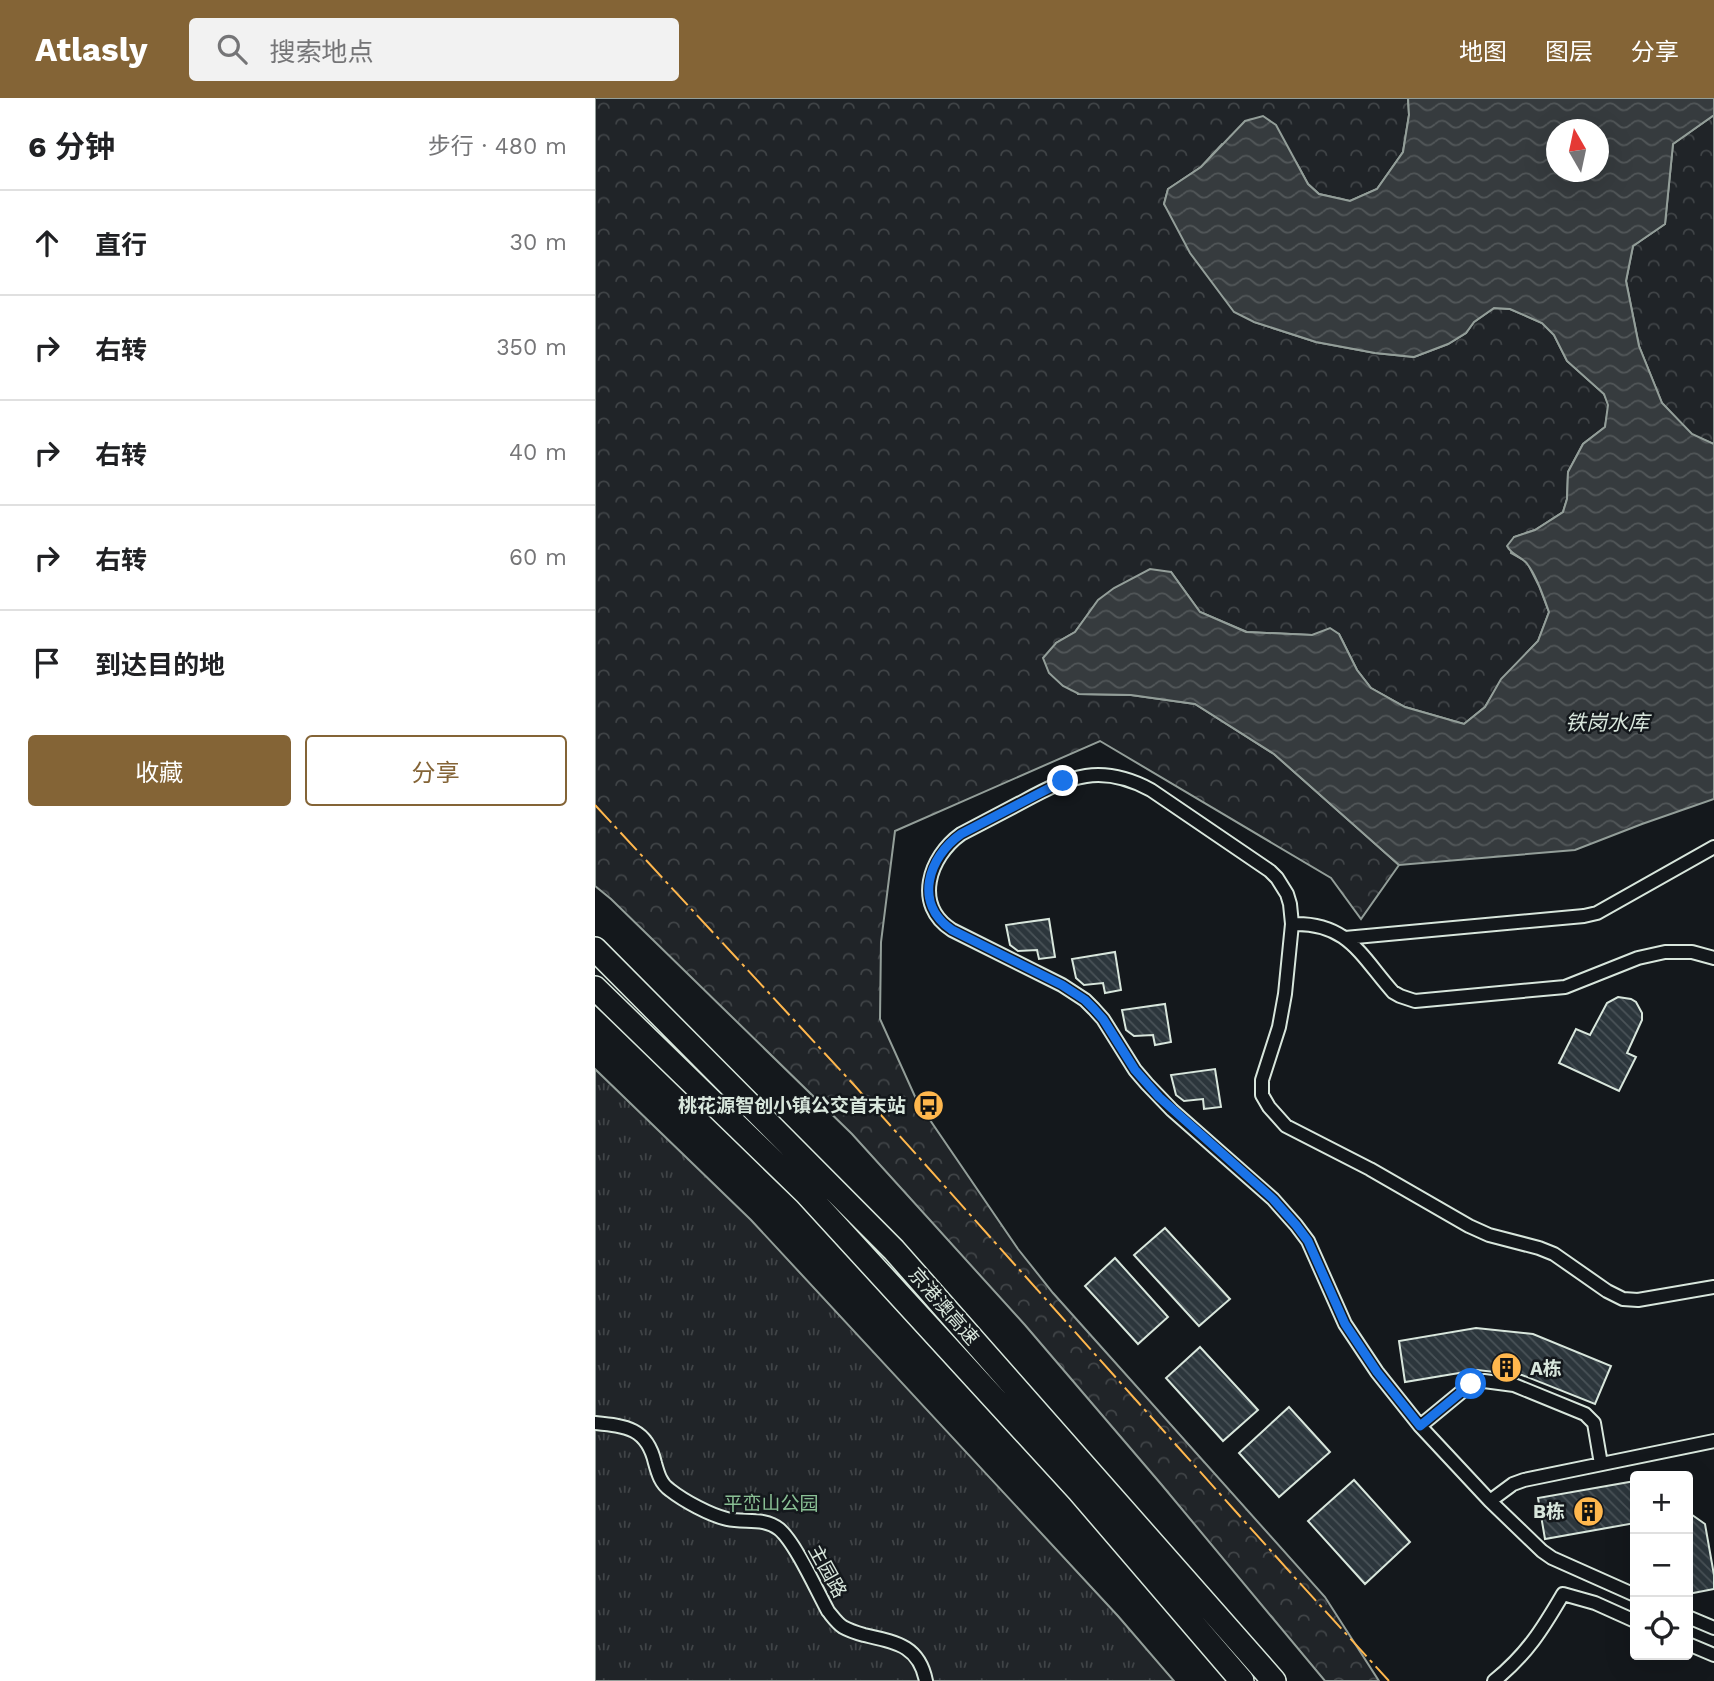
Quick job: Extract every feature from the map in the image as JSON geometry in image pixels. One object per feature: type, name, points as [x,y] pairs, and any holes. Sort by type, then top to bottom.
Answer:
[{"type":"highway","name":"京港澳高速","points":[[595,950],[894,1250],[1274,1681]]},
{"type":"highway","name":"京港澳高速","points":[[595,988],[806,1193],[1079,1491],[1242,1681]]},
{"type":"street","points":[[1630,1593],[1552,1558],[1538,1547],[1490,1501],[1420,1426],[1377,1372],[1345,1324],[1308,1241],[1273,1199],[1159,1097],[1135,1070],[1103,1019],[1085,1000],[1062,985],[952,930],[941,921],[930,903],[930,879],[941,853],[961,834],[1063,781],[1089,775],[1115,776],[1140,783],[1270,871],[1287,894],[1292,924],[1285,994],[1279,1027],[1262,1080],[1262,1095],[1286,1126],[1370,1169],[1469,1226],[1489,1235],[1554,1254],[1623,1299],[1638,1300],[1714,1286]]},
{"type":"street","points":[[1345,938],[1597,913],[1714,847]]},
{"type":"street","points":[[1292,924],[1317,925],[1345,938],[1358,949],[1393,992],[1415,1001],[1565,987],[1639,958],[1665,952],[1692,953],[1714,958]]},
{"type":"street","points":[[1420,1426],[1471,1384],[1484,1381],[1514,1385],[1585,1414],[1594,1423],[1601,1464]]},
{"type":"street","name":"主园路","points":[[595,1423],[627,1427],[640,1434],[650,1449],[661,1481],[674,1493],[725,1519],[763,1522],[778,1528],[789,1541],[835,1620],[849,1630],[894,1642],[908,1650],[918,1658],[926,1681]]},
{"type":"street","points":[[1490,1501],[1513,1484],[1524,1480],[1714,1441]]},
{"type":"street","points":[[1495,1681],[1528,1650],[1563,1594],[1595,1603],[1630,1619]]},
{"type":"street","points":[[1693,1619],[1714,1628]]},
{"type":"street","points":[[1693,1646],[1714,1655]]},
{"type":"green space","points":[[595,98],[1408,98],[1409,115],[1403,152],[1377,189],[1350,201],[1319,194],[1308,184],[1296,162],[1222,144],[1201,167],[1168,189],[1164,204],[1254,322],[1316,342],[1414,357],[1448,344],[1466,333],[1474,322],[1494,308],[1510,309],[1542,323],[1554,335],[1567,361],[1604,394],[1609,405],[1605,427],[1583,444],[1568,472],[1567,499],[1563,512],[1535,530],[1514,537],[1511,553],[1527,562],[1549,612],[1538,641],[1502,679],[1485,707],[1464,724],[1405,707],[1371,688],[1357,670],[1339,634],[1247,632],[1200,612],[1171,572],[1098,601],[1075,632],[1056,643],[1078,694],[1131,695],[1195,704],[1274,754],[1399,865],[1361,919],[1331,878],[1100,741],[895,831],[881,942],[880,1019],[917,1101],[1018,1249],[1053,1293],[1325,1597],[1379,1681],[1325,1681],[1025,1325],[852,1134],[595,886]]},
{"type":"green space","points":[[1714,115],[1714,444],[1692,435],[1662,403],[1639,346],[1626,281],[1633,246],[1665,224],[1673,144]]},
{"type":"green space","name":"平峦山公园","points":[[595,1069],[751,1220],[1118,1616],[1174,1681],[595,1681]]},
{"type":"water","name":"铁岗水库","points":[[1408,98],[1714,98],[1714,115],[1673,144],[1665,224],[1633,246],[1626,281],[1639,346],[1662,403],[1692,434],[1714,444],[1714,799],[1575,850],[1399,865],[1274,754],[1195,704],[1131,695],[1079,694],[1063,686],[1049,673],[1043,658],[1056,643],[1075,632],[1098,600],[1114,588],[1150,569],[1171,572],[1200,612],[1246,632],[1312,635],[1330,628],[1339,634],[1357,670],[1371,688],[1405,707],[1464,724],[1485,707],[1501,679],[1538,641],[1549,612],[1532,570],[1507,546],[1514,537],[1535,530],[1563,512],[1567,499],[1568,472],[1583,444],[1605,427],[1608,405],[1604,394],[1567,361],[1554,335],[1542,323],[1510,309],[1494,308],[1474,322],[1466,333],[1448,344],[1414,357],[1316,342],[1254,322],[1234,312],[1190,253],[1164,204],[1168,189],[1201,167],[1245,121],[1263,116],[1276,125],[1308,184],[1319,194],[1350,201],[1377,189],[1403,152],[1409,115]]},
{"type":"building","points":[[1049,919],[1055,957],[1039,959],[1037,950],[1018,951],[1010,945],[1006,925]]},
{"type":"building","points":[[1115,952],[1121,990],[1105,993],[1103,983],[1084,985],[1076,978],[1072,959]]},
{"type":"building","points":[[1618,997],[1636,1002],[1642,1013],[1642,1020],[1627,1053],[1636,1057],[1619,1091],[1559,1063],[1576,1029],[1590,1035],[1607,1003]]},
{"type":"building","points":[[1165,1004],[1171,1042],[1155,1045],[1153,1035],[1134,1036],[1126,1030],[1122,1010]]},
{"type":"building","points":[[1215,1069],[1221,1107],[1204,1109],[1203,1099],[1184,1101],[1176,1095],[1171,1075]]},
{"type":"building","points":[[1165,1228],[1230,1299],[1199,1326],[1134,1255]]},
{"type":"building","points":[[1115,1258],[1168,1317],[1138,1344],[1085,1286]]},
{"type":"building","name":"A栋","points":[[1476,1328],[1533,1334],[1611,1366],[1595,1404],[1522,1375],[1477,1370],[1405,1382],[1399,1341]]},
{"type":"building","points":[[1200,1347],[1258,1410],[1223,1441],[1166,1378]]},
{"type":"building","points":[[1289,1407],[1330,1452],[1279,1497],[1239,1453]]},
{"type":"building","points":[[1354,1480],[1410,1542],[1365,1584],[1308,1521]]},
{"type":"building","name":"B栋","points":[[1630,1482],[1630,1524],[1545,1539],[1538,1498]]},
{"type":"building","points":[[1693,1516],[1705,1524],[1714,1589],[1693,1593]]},
{"type":"power","points":[[595,805],[855,1086],[1389,1681]]},
{"type":"place","name":"桃花源智创小镇公交首末站","points":[[929,1105]]},
{"type":"place","name":"A栋","points":[[1507,1368]]},
{"type":"place","name":"B栋","points":[[1588,1511]]},
{"type":"route","points":[[1063,781],[961,834],[947,846],[936,862],[930,879],[930,903],[936,916],[952,930],[1074,992],[1094,1009],[1135,1070],[1159,1097],[1273,1199],[1296,1225],[1308,1241],[1345,1324],[1377,1372],[1420,1426],[1471,1384]]}]
